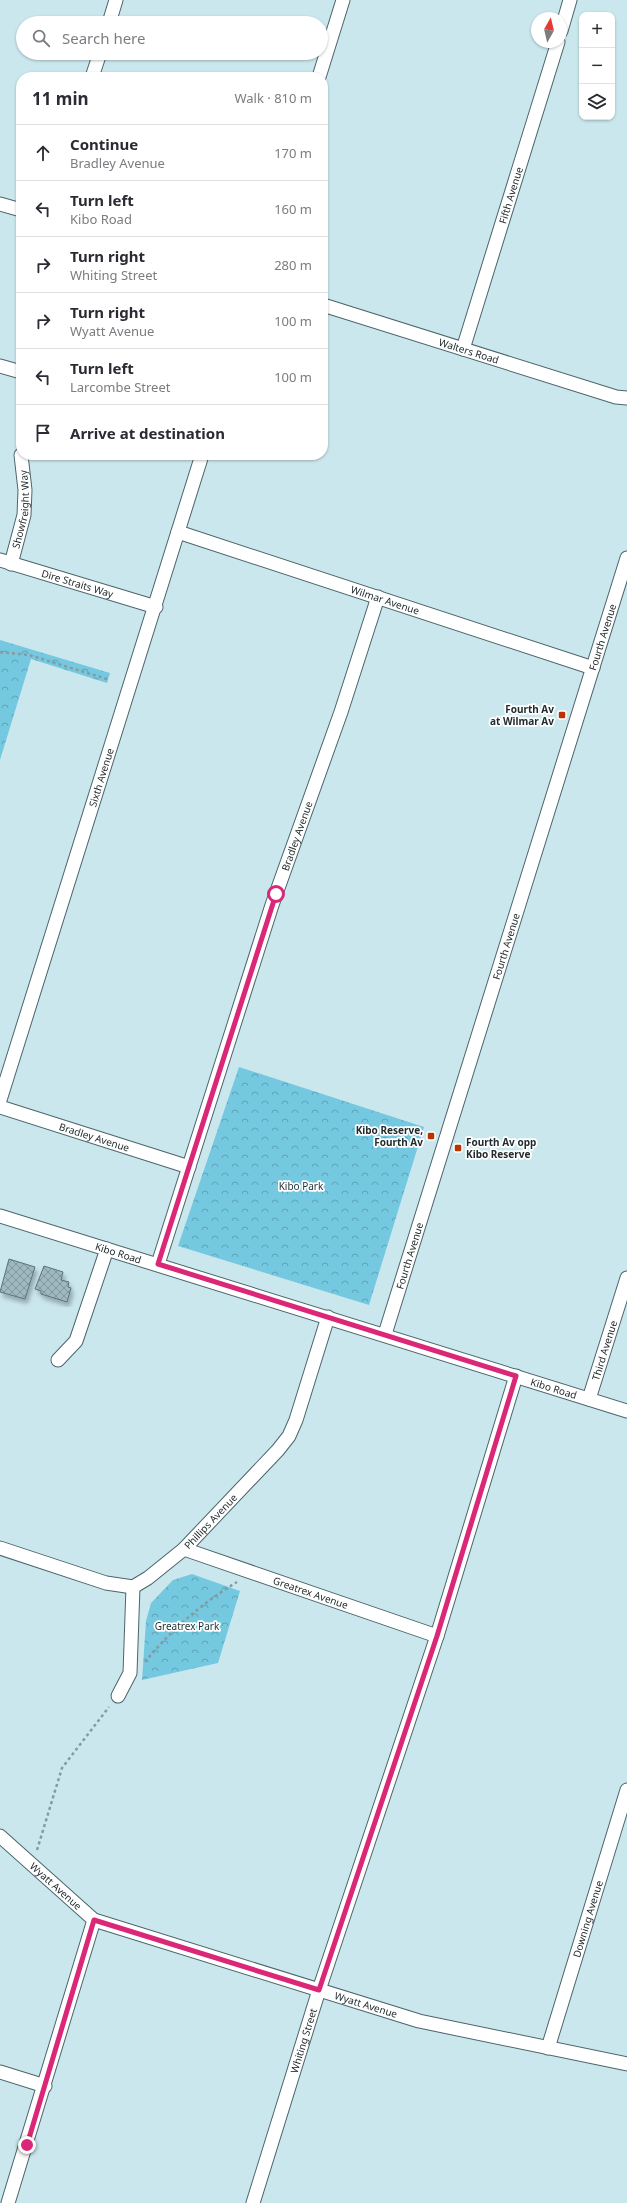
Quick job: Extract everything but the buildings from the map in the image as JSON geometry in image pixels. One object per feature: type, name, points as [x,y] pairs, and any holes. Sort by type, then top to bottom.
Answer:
[{"type":"street","points":[[111,16],[116,0]]},
{"type":"street","points":[[328,50],[343,0]]},
{"type":"street","points":[[567,12],[570,0]]},
{"type":"street","name":"Fifth Avenue","points":[[463,349],[556,48]]},
{"type":"street","points":[[94,72],[98,60]]},
{"type":"street","points":[[321,72],[325,60]]},
{"type":"street","points":[[0,204],[16,209]]},
{"type":"street","name":"Walters Road","points":[[328,307],[623,399]]},
{"type":"street","points":[[0,366],[16,371]]},
{"type":"street","name":"Showfreight Way","points":[[6,562],[24,515],[25,490],[22,460]]},
{"type":"street","name":"Sixth Avenue","points":[[0,1100],[156,607],[200,460]]},
{"type":"street","name":"Wilmar Avenue","points":[[178,532],[593,668]]},
{"type":"street","name":"Fourth Avenue","points":[[385,1334],[627,558]]},
{"type":"street","name":"Dire Straits Way","points":[[6,562],[156,607]]},
{"type":"street","name":"Bradley Avenue","points":[[158,1264],[272,905],[341,712],[378,598]]},
{"type":"street","name":"Bradley Avenue","points":[[0,1107],[189,1167]]},
{"type":"street","name":"Kibo Road","points":[[0,1216],[627,1410]]},
{"type":"street","points":[[58,1360],[76,1341],[107,1249]]},
{"type":"street","name":"Third Avenue","points":[[590,1399],[627,1278]]},
{"type":"street","name":"Phillips Avenue","points":[[134,1587],[148,1578],[184,1549],[278,1450],[289,1436],[296,1420],[328,1317]]},
{"type":"street","name":"Whiting Street","points":[[253,2203],[319,1990],[437,1636],[516,1376]]},
{"type":"street","points":[[0,1548],[106,1583],[134,1587],[130,1672],[118,1696]]},
{"type":"street","name":"Greatrex Avenue","points":[[184,1549],[437,1636]]},
{"type":"street","name":"Downing Avenue","points":[[548,2048],[627,1790]]},
{"type":"street","name":"Wyatt Avenue","points":[[0,1836],[94,1920],[419,2021],[627,2064]]},
{"type":"street","points":[[8,2203],[46,2086],[94,1920]]},
{"type":"street","points":[[0,2072],[46,2086]]},
{"type":"path","points":[[0,652],[29,656],[110,680]]},
{"type":"green space","points":[[0,640],[110,673],[107,683],[31,659],[0,760]]},
{"type":"green space","name":"Kibo Park","points":[[239,1067],[424,1127],[369,1305],[178,1246]]},
{"type":"green space","name":"Greatrex Park","points":[[192,1574],[240,1591],[218,1663],[142,1680],[146,1621],[151,1603],[173,1580]]},
{"type":"place","name":"Fourth Av at Wilmar Av","points":[[562,715]]},
{"type":"place","name":"Kibo Reserve, Fourth Av","points":[[431,1136]]},
{"type":"place","name":"Fourth Av opp Kibo Reserve","points":[[458,1148]]},
{"type":"route","points":[[27,2145],[46,2086],[94,1920],[319,1990],[437,1636],[516,1376],[158,1264],[276,894]]}]
